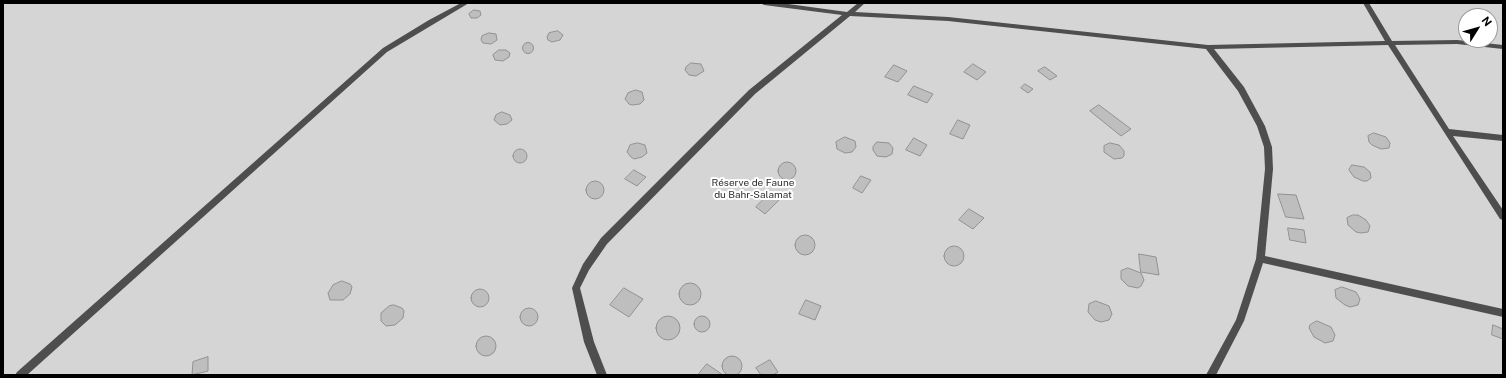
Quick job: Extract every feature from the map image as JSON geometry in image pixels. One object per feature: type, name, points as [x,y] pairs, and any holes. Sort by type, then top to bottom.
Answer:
[{"type":"street","points":[[20,375],[385,50],[466,3]]},
{"type":"street","points":[[764,3],[848,14],[948,19],[1208,47],[1457,42],[1503,47]]},
{"type":"street","points":[[602,375],[589,342],[576,288],[591,260],[604,241],[752,92],[862,3]]},
{"type":"street","points":[[1366,3],[1390,43],[1503,217]]},
{"type":"street","points":[[1208,47],[1241,90],[1261,126],[1268,147],[1270,169],[1260,259],[1240,320],[1211,375]]},
{"type":"street","points":[[1447,132],[1503,138]]},
{"type":"street","points":[[1260,259],[1503,313]]},
{"type":"green space","name":"Réserve de Faune du Bahr-Salamat","points":[[3,3],[1503,3],[1503,375],[3,375]]},
{"type":"building","points":[[474,10],[480,11],[481,15],[477,18],[471,18],[469,14]]},
{"type":"building","points":[[558,31],[563,35],[560,40],[552,42],[548,40],[547,37],[549,33]]},
{"type":"building","points":[[489,33],[496,34],[497,40],[491,44],[483,43],[481,40],[482,36]]},
{"type":"building","points":[[526,43],[530,43],[532,44],[532,52],[526,53],[523,50],[523,46]]},
{"type":"building","points":[[499,50],[506,50],[510,53],[509,57],[503,61],[495,60],[493,55]]},
{"type":"building","points":[[691,63],[701,64],[704,71],[696,76],[689,75],[685,70]]},
{"type":"building","points":[[973,64],[986,72],[977,80],[964,72]]},
{"type":"building","points":[[894,65],[907,71],[898,82],[885,77]]},
{"type":"building","points":[[1045,67],[1057,76],[1050,80],[1038,71]]},
{"type":"building","points":[[1025,84],[1033,89],[1028,93],[1021,88]]},
{"type":"building","points":[[914,86],[933,94],[927,103],[908,95]]},
{"type":"building","points":[[636,90],[642,92],[644,100],[640,104],[629,104],[625,99],[628,93]]},
{"type":"building","points":[[1099,105],[1131,129],[1121,136],[1090,111]]},
{"type":"building","points":[[502,112],[510,115],[512,120],[507,124],[500,125],[494,120],[496,115]]},
{"type":"building","points":[[958,120],[970,125],[963,139],[950,134]]},
{"type":"building","points":[[1374,133],[1386,137],[1390,143],[1389,148],[1381,149],[1369,142],[1368,136]]},
{"type":"building","points":[[845,137],[855,141],[856,147],[852,152],[845,153],[837,149],[836,142]]},
{"type":"building","points":[[914,138],[927,145],[920,156],[906,150]]},
{"type":"building","points":[[877,142],[889,143],[893,148],[892,154],[886,157],[877,156],[873,150],[873,147]]},
{"type":"building","points":[[638,143],[645,145],[647,153],[642,157],[634,159],[627,152],[630,145]]},
{"type":"building","points":[[1110,143],[1119,145],[1124,151],[1124,156],[1122,158],[1114,159],[1104,152],[1104,146]]},
{"type":"building","points":[[517,149],[523,149],[527,153],[527,159],[523,163],[517,163],[513,159],[513,153]]},
{"type":"building","points":[[783,162],[791,162],[796,167],[794,178],[791,180],[783,180],[778,175],[778,167]]},
{"type":"building","points":[[1352,165],[1364,167],[1370,172],[1371,178],[1367,181],[1363,181],[1354,177],[1349,170]]},
{"type":"building","points":[[634,170],[646,177],[637,186],[625,179]]},
{"type":"building","points":[[861,176],[871,180],[862,193],[853,188]]},
{"type":"building","points":[[595,181],[601,184],[604,190],[601,196],[595,199],[589,196],[586,190],[589,184]]},
{"type":"building","points":[[770,193],[780,199],[765,214],[756,207]]},
{"type":"building","points":[[1278,194],[1296,195],[1304,219],[1286,217]]},
{"type":"building","points":[[969,209],[984,218],[973,229],[959,220]]},
{"type":"building","points":[[1353,215],[1358,215],[1366,220],[1370,226],[1368,232],[1356,232],[1348,225],[1347,218]]},
{"type":"building","points":[[1288,228],[1304,230],[1306,243],[1290,240]]},
{"type":"building","points":[[805,235],[812,238],[815,245],[812,252],[805,255],[798,252],[795,245],[798,238]]},
{"type":"building","points":[[950,246],[958,246],[964,252],[964,260],[958,266],[950,266],[944,260],[944,252]]},
{"type":"building","points":[[1139,254],[1156,257],[1159,275],[1141,272]]},
{"type":"building","points":[[1128,268],[1141,273],[1144,280],[1138,288],[1128,286],[1121,279],[1121,271]]},
{"type":"building","points":[[342,281],[350,284],[352,287],[350,294],[343,300],[330,300],[328,293],[333,285]]},
{"type":"building","points":[[690,283],[698,286],[701,294],[698,302],[690,305],[682,302],[679,294],[682,286]]},
{"type":"building","points":[[1342,287],[1356,292],[1360,299],[1358,305],[1350,307],[1336,298],[1335,290]]},
{"type":"building","points":[[624,288],[643,299],[629,317],[610,305]]},
{"type":"building","points":[[480,289],[486,292],[489,298],[486,304],[480,307],[474,304],[471,298],[474,292]]},
{"type":"building","points":[[806,300],[821,306],[815,320],[799,314]]},
{"type":"building","points":[[1096,301],[1109,306],[1112,314],[1109,320],[1101,322],[1095,320],[1088,312],[1089,304]]},
{"type":"building","points":[[394,305],[402,308],[404,311],[403,318],[395,325],[386,326],[381,321],[381,313],[389,306]]},
{"type":"building","points":[[525,308],[533,308],[538,313],[536,324],[533,326],[525,326],[520,321],[520,313]]},
{"type":"building","points":[[668,316],[676,320],[680,328],[676,336],[668,340],[660,336],[656,328],[660,320]]},
{"type":"building","points":[[699,316],[705,316],[710,321],[708,330],[705,332],[699,332],[694,327],[694,321]]},
{"type":"building","points":[[1317,321],[1331,327],[1335,335],[1333,341],[1325,343],[1314,337],[1309,328],[1310,325]]},
{"type":"building","points":[[1493,325],[1503,329],[1503,339],[1492,335]]},
{"type":"building","points":[[486,336],[493,339],[496,346],[493,353],[486,356],[479,353],[476,346],[479,339]]},
{"type":"building","points":[[732,356],[739,359],[742,366],[739,373],[732,376],[725,373],[722,366],[725,359]]},
{"type":"building","points":[[208,357],[208,371],[192,375],[193,362]]},
{"type":"building","points":[[770,360],[778,372],[773,375],[761,375],[756,368]]},
{"type":"building","points":[[707,364],[723,375],[698,375]]}]
